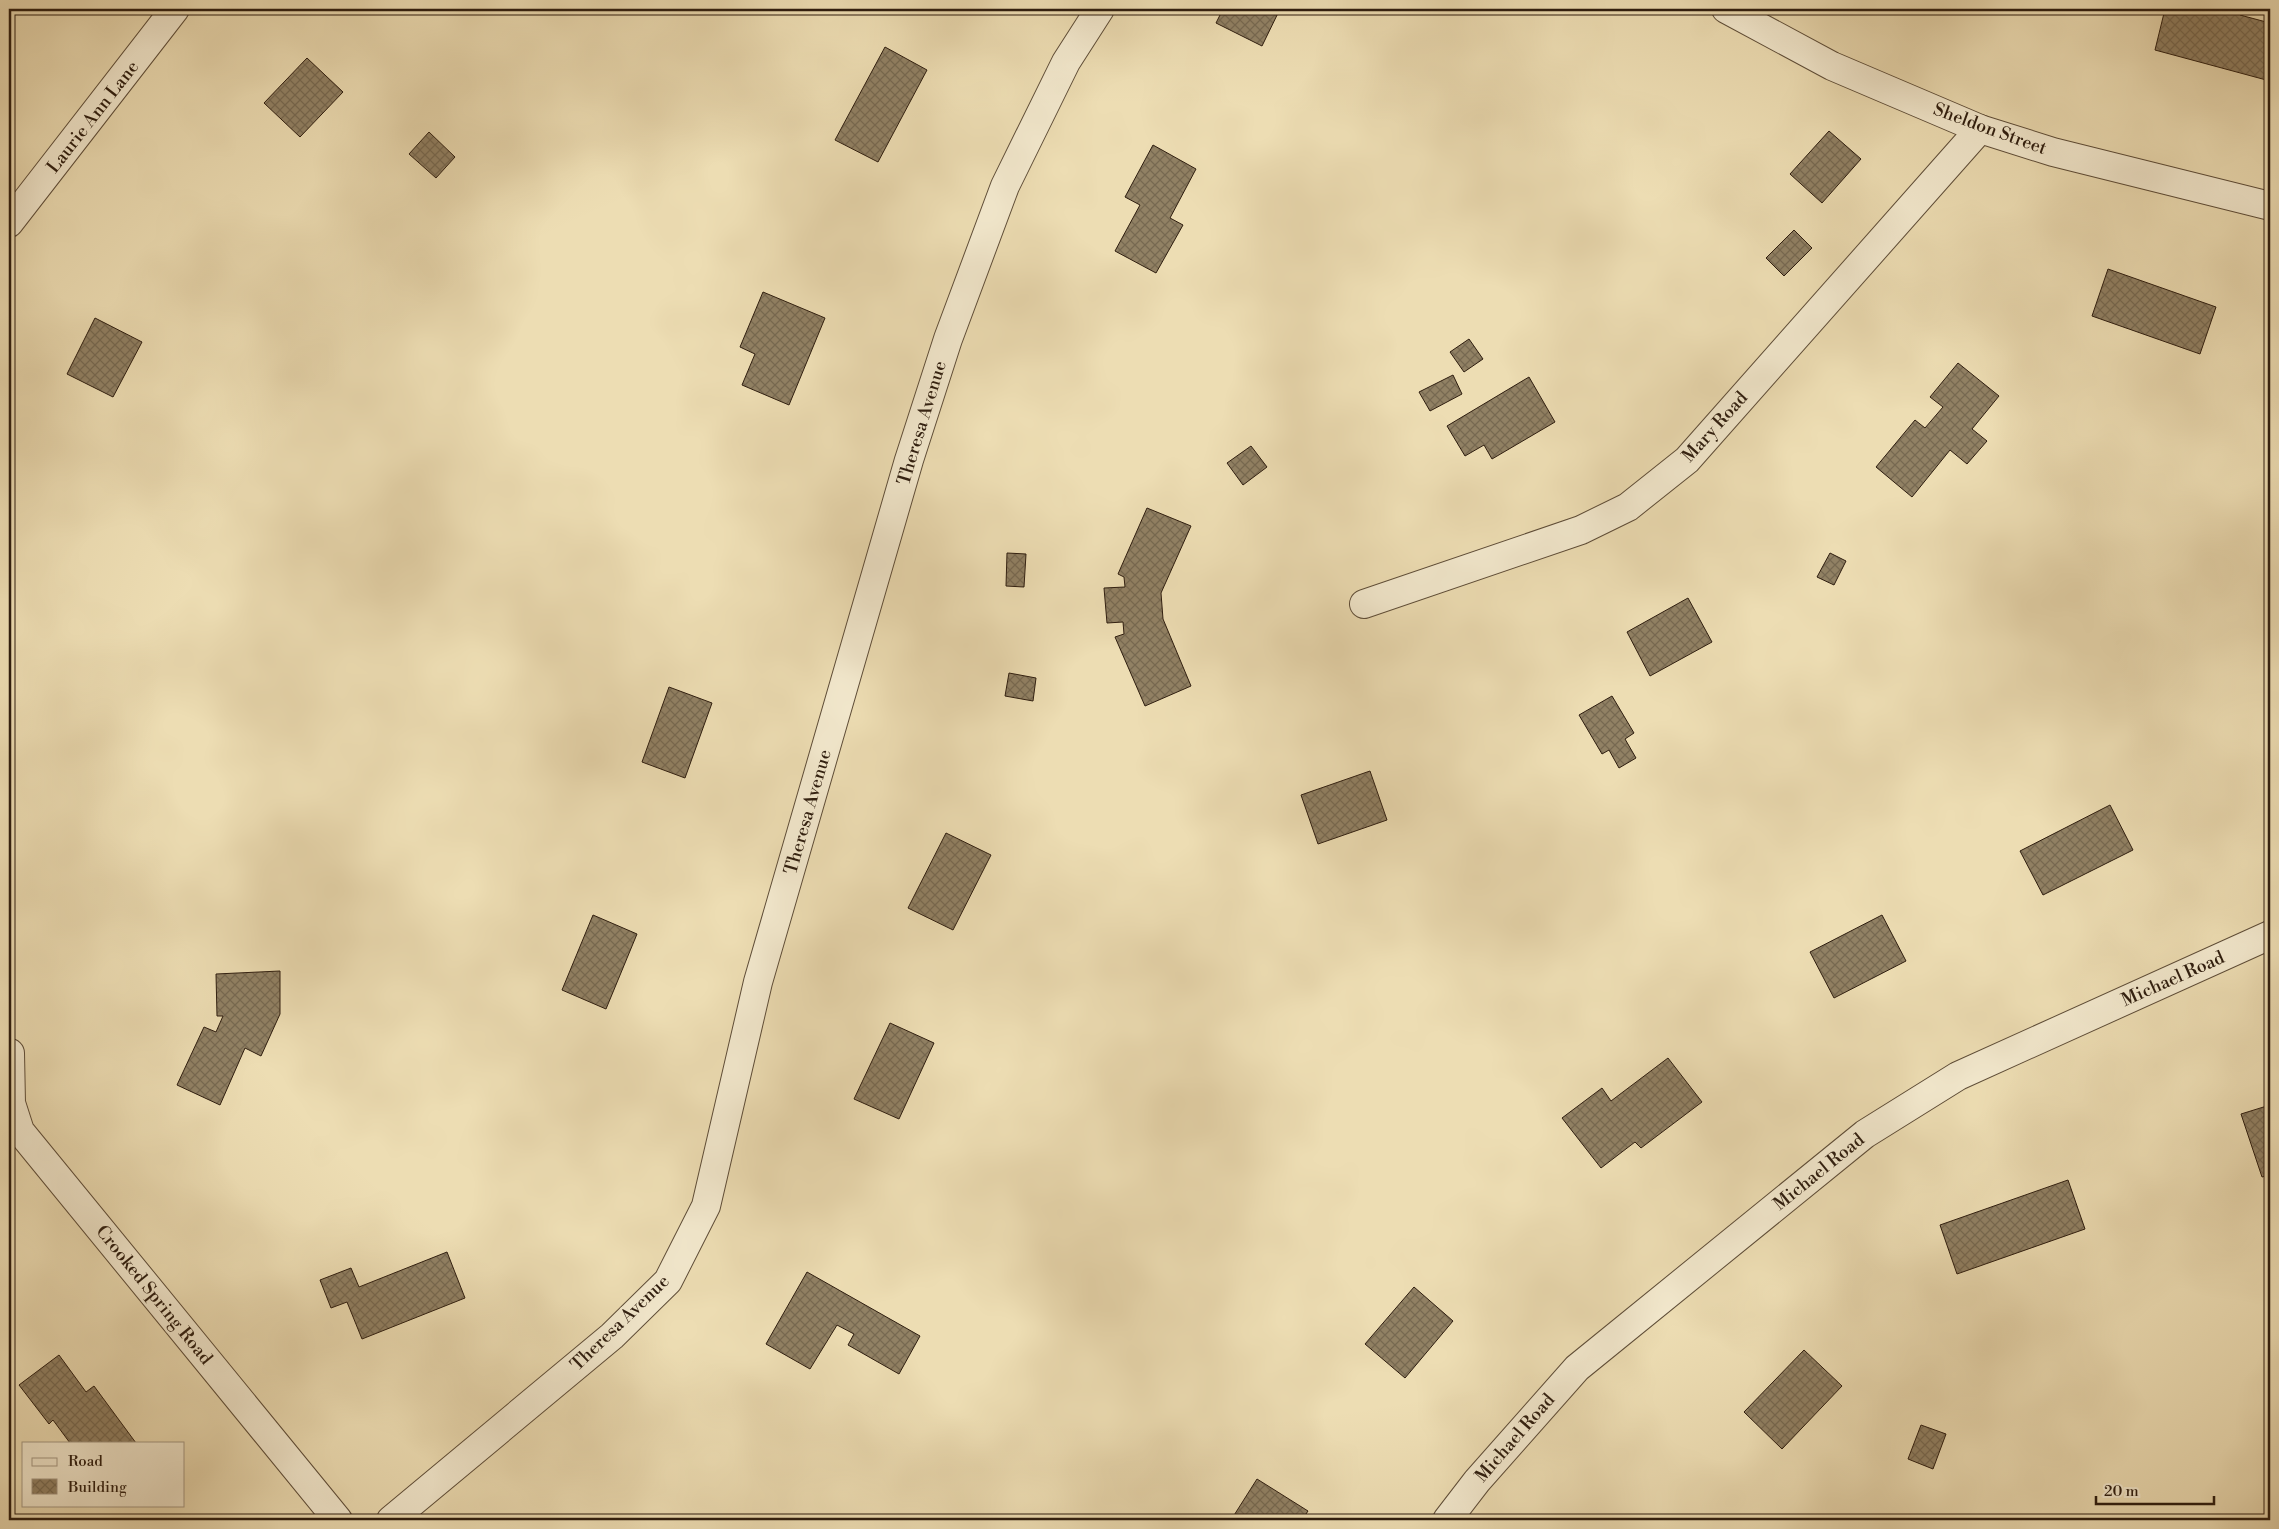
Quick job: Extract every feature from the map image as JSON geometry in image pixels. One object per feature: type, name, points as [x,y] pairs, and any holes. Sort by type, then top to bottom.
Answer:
[{"type":"street","name":"Laurie Ann Lane","points":[[9,223],[175,9]]},
{"type":"street","name":"Theresa Avenue","points":[[392,1520],[612,1336],[668,1281],[706,1206],[758,982],[910,460],[948,339],[1005,186],[1066,62],[1100,9]]},
{"type":"street","name":"Sheldon Street","points":[[1726,9],[1832,66],[1980,129],[2053,152],[2270,206]]},
{"type":"street","name":"Mary Road","points":[[1364,604],[1581,530],[1628,507],[1687,460],[1980,129]]},
{"type":"street","name":"Michael Road","points":[[1447,1520],[1477,1481],[1576,1368],[1865,1134],[1958,1076],[2270,935]]},
{"type":"street","name":"Crooked Spring Road","points":[[10,1053],[11,1103],[20,1131],[338,1520]]},
{"type":"building","points":[[1223,9],[1280,9],[1262,46],[1216,23]]},
{"type":"building","points":[[2165,9],[2242,9],[2240,15],[2270,23],[2270,81],[2155,50]]},
{"type":"building","points":[[885,47],[927,70],[878,162],[835,140]]},
{"type":"building","points":[[307,58],[343,92],[300,137],[264,103]]},
{"type":"building","points":[[1829,131],[1861,159],[1822,203],[1790,174]]},
{"type":"building","points":[[429,132],[455,157],[436,178],[409,154]]},
{"type":"building","points":[[1153,145],[1196,169],[1170,218],[1183,225],[1156,273],[1115,251],[1140,205],[1125,197]]},
{"type":"building","points":[[1794,230],[1812,248],[1784,276],[1766,258]]},
{"type":"building","points":[[2108,269],[2216,307],[2200,354],[2092,316]]},
{"type":"building","points":[[763,292],[825,318],[789,405],[742,385],[755,354],[740,347]]},
{"type":"building","points":[[95,318],[142,342],[113,397],[67,374]]},
{"type":"building","points":[[1469,339],[1483,359],[1464,372],[1450,352]]},
{"type":"building","points":[[1958,363],[1999,396],[1972,429],[1987,441],[1967,464],[1950,450],[1912,497],[1876,467],[1915,420],[1925,428],[1943,407],[1930,397]]},
{"type":"building","points":[[1453,375],[1462,394],[1430,411],[1419,392]]},
{"type":"building","points":[[1529,377],[1555,422],[1492,459],[1484,445],[1465,456],[1447,426]]},
{"type":"building","points":[[1251,446],[1267,467],[1243,485],[1227,463]]},
{"type":"building","points":[[1147,508],[1191,526],[1161,593],[1163,619],[1191,686],[1145,706],[1115,637],[1124,634],[1123,622],[1107,623],[1104,588],[1125,587],[1124,577],[1118,574]]},
{"type":"building","points":[[1007,553],[1026,554],[1024,587],[1006,586]]},
{"type":"building","points":[[1830,553],[1846,561],[1834,585],[1817,577]]},
{"type":"building","points":[[1688,598],[1712,642],[1650,676],[1627,632]]},
{"type":"building","points":[[1009,673],[1036,678],[1033,701],[1005,696]]},
{"type":"building","points":[[669,687],[712,703],[685,778],[642,762]]},
{"type":"building","points":[[1612,696],[1634,733],[1625,739],[1636,758],[1619,768],[1609,750],[1602,754],[1579,715]]},
{"type":"building","points":[[1370,771],[1387,820],[1318,844],[1301,795]]},
{"type":"building","points":[[2110,805],[2133,850],[2043,895],[2020,851]]},
{"type":"building","points":[[946,833],[991,855],[953,930],[908,908]]},
{"type":"building","points":[[593,915],[637,934],[606,1009],[562,990]]},
{"type":"building","points":[[1882,915],[1906,961],[1834,998],[1810,952]]},
{"type":"building","points":[[280,971],[280,1014],[261,1056],[245,1048],[220,1105],[177,1085],[204,1027],[216,1032],[223,1016],[217,1016],[216,974]]},
{"type":"building","points":[[890,1023],[934,1043],[899,1119],[854,1099]]},
{"type":"building","points":[[1668,1058],[1702,1102],[1641,1148],[1635,1142],[1601,1168],[1562,1118],[1602,1088],[1611,1101]]},
{"type":"building","points":[[2270,1105],[2270,1175],[2262,1177],[2241,1114]]},
{"type":"building","points":[[2068,1180],[2085,1229],[1957,1274],[1940,1225]]},
{"type":"building","points":[[447,1252],[465,1298],[362,1339],[347,1302],[331,1308],[320,1280],[351,1268],[359,1287]]},
{"type":"building","points":[[807,1272],[920,1336],[899,1374],[848,1345],[854,1334],[837,1325],[810,1369],[766,1344]]},
{"type":"building","points":[[1414,1287],[1453,1321],[1405,1378],[1365,1344]]},
{"type":"building","points":[[1804,1350],[1842,1386],[1782,1449],[1744,1412]]},
{"type":"building","points":[[59,1355],[86,1392],[94,1386],[135,1442],[69,1442],[53,1420],[49,1424],[19,1385]]},
{"type":"building","points":[[1921,1425],[1946,1434],[1933,1469],[1908,1459]]},
{"type":"building","points":[[1257,1479],[1308,1511],[1302,1520],[1231,1520]]}]
